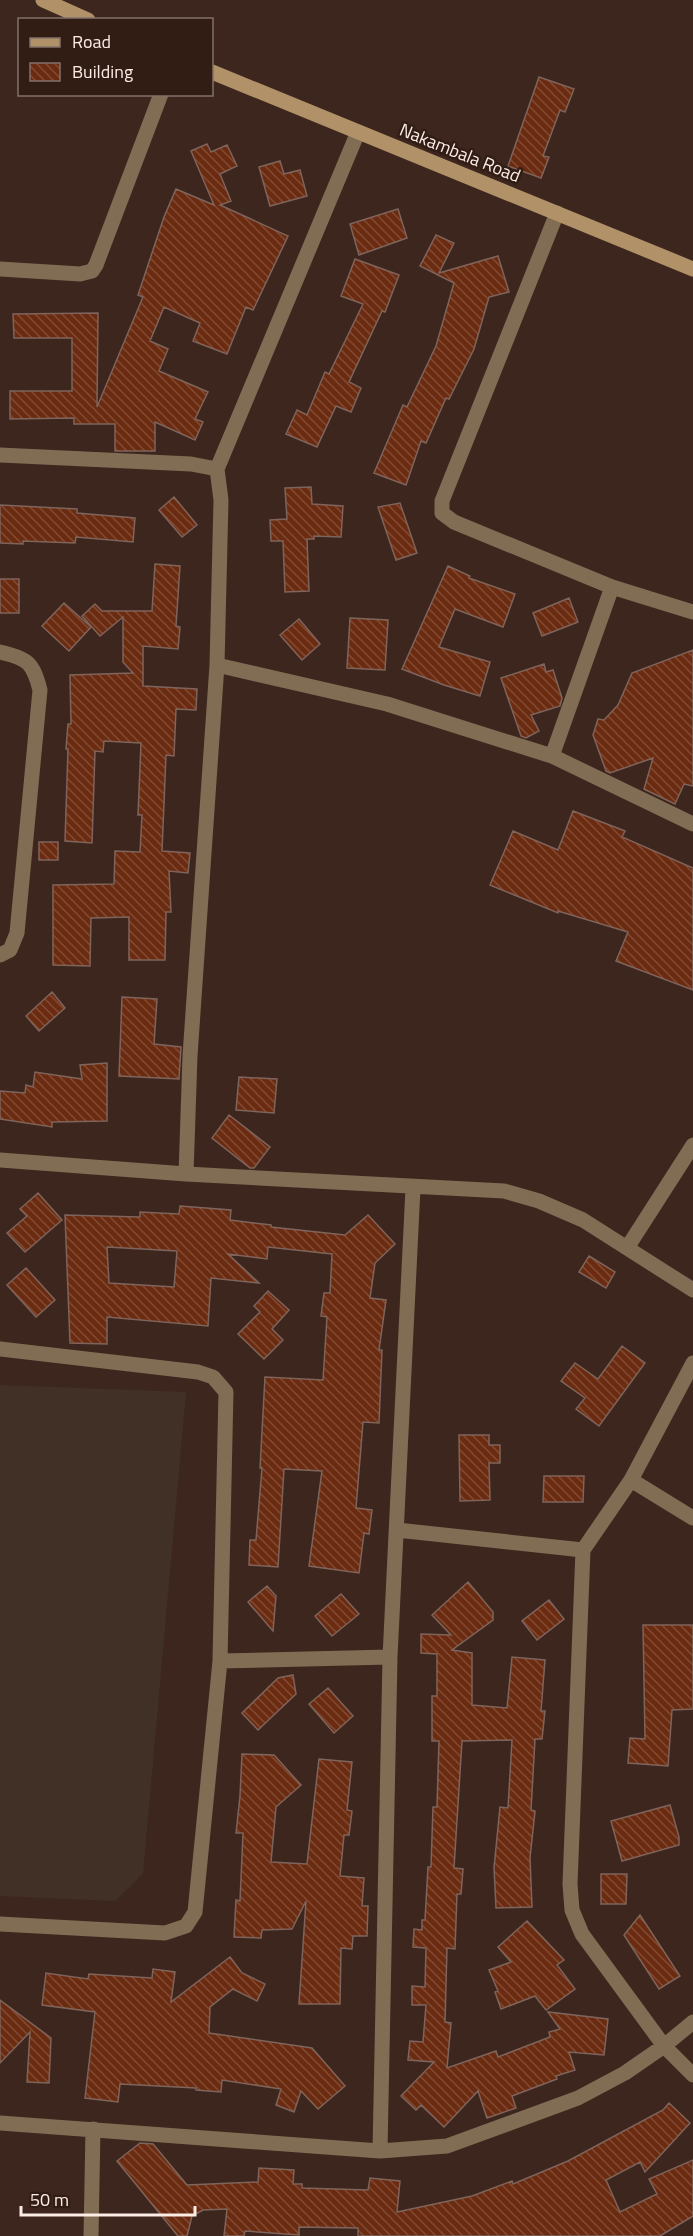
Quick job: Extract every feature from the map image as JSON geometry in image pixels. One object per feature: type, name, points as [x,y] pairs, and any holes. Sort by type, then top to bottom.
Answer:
[{"type":"main road","points":[[43,0],[84,18]]},
{"type":"main road","name":"Nakambala Road","points":[[213,72],[693,269]]},
{"type":"street","points":[[0,269],[80,274],[92,271],[160,96]]},
{"type":"street","points":[[186,1174],[190,1056],[217,665],[221,500],[217,469],[358,132]]},
{"type":"street","points":[[558,213],[442,501],[442,513],[454,522],[612,586],[693,612]]},
{"type":"street","points":[[0,455],[191,464],[217,469]]},
{"type":"street","points":[[552,756],[612,586]]},
{"type":"street","points":[[0,652],[20,656],[34,668],[40,690],[17,933],[10,950],[0,955]]},
{"type":"street","points":[[217,665],[387,704],[552,756],[693,824]]},
{"type":"street","points":[[627,1248],[693,1145]]},
{"type":"street","points":[[0,1160],[413,1188],[504,1191],[530,1198],[583,1220],[693,1290]]},
{"type":"street","points":[[380,2151],[390,1657],[413,1188]]},
{"type":"street","points":[[0,1349],[198,1372],[213,1377],[226,1392],[220,1661],[195,1911],[186,1926],[165,1933],[0,1924]]},
{"type":"street","points":[[693,1363],[631,1480],[583,1550],[570,1884],[572,1910],[582,1934],[664,2046],[693,2075]]},
{"type":"street","points":[[631,1480],[693,1518]]},
{"type":"street","points":[[397,1530],[583,1550]]},
{"type":"street","points":[[220,1661],[390,1657]]},
{"type":"street","points":[[0,2124],[380,2151],[447,2146],[578,2098],[625,2073],[693,2022]]},
{"type":"street","points":[[92,2236],[93,2129]]},
{"type":"shaded area","points":[[0,1385],[186,1392],[143,1874],[115,1901],[0,1896]]},
{"type":"building","points":[[539,77],[574,89],[565,112],[560,110],[543,156],[549,157],[541,178],[508,166]]},
{"type":"building","points":[[207,144],[211,152],[227,145],[237,166],[220,174],[231,201],[220,205],[288,236],[253,310],[246,307],[227,354],[193,341],[200,323],[164,307],[150,341],[168,349],[159,371],[208,392],[195,419],[203,422],[195,440],[155,422],[155,451],[115,451],[115,424],[74,424],[74,418],[10,419],[10,391],[72,391],[72,338],[14,338],[13,314],[98,313],[97,407],[143,297],[138,295],[164,217],[176,189],[214,205],[191,151]]},
{"type":"building","points":[[280,161],[284,174],[300,170],[307,196],[270,206],[259,167]]},
{"type":"building","points":[[398,209],[407,238],[359,255],[350,224]]},
{"type":"building","points":[[436,235],[454,243],[439,273],[498,256],[509,292],[489,297],[474,349],[449,399],[446,398],[426,443],[421,441],[406,485],[374,473],[403,405],[407,407],[436,346],[454,283],[420,266]]},
{"type":"building","points":[[355,259],[399,275],[385,312],[382,311],[349,382],[361,388],[351,412],[336,406],[317,447],[286,434],[297,410],[307,415],[325,372],[329,374],[363,304],[341,296]]},
{"type":"building","points":[[311,487],[312,504],[343,506],[341,537],[314,536],[314,539],[307,539],[309,591],[285,592],[283,541],[271,541],[270,520],[287,519],[285,488]]},
{"type":"building","points":[[174,497],[197,525],[182,537],[159,510]]},
{"type":"building","points":[[400,503],[417,553],[396,560],[378,507]]},
{"type":"building","points":[[0,505],[77,509],[77,513],[135,518],[133,542],[76,537],[75,543],[23,541],[23,544],[0,543]]},
{"type":"building","points":[[155,564],[180,566],[176,626],[180,627],[178,649],[143,646],[143,686],[197,689],[196,710],[176,709],[174,756],[166,755],[162,851],[190,853],[188,873],[169,871],[171,912],[166,912],[165,960],[129,960],[129,917],[91,918],[90,966],[53,965],[53,885],[114,884],[115,851],[140,852],[142,815],[138,815],[141,743],[104,741],[103,752],[95,751],[92,843],[65,841],[68,749],[66,749],[68,724],[71,724],[70,675],[133,673],[123,662],[123,617],[100,636],[82,616],[95,604],[102,611],[152,611]]},
{"type":"building","points":[[448,566],[470,576],[469,578],[515,594],[503,627],[455,609],[439,647],[490,662],[480,696],[402,669]]},
{"type":"building","points":[[0,579],[19,579],[19,613],[0,613]]},
{"type":"building","points":[[569,598],[578,622],[542,636],[533,613]]},
{"type":"building","points":[[64,603],[91,627],[69,651],[42,626]]},
{"type":"building","points":[[350,618],[388,620],[385,670],[347,668]]},
{"type":"building","points":[[299,619],[320,644],[302,660],[280,635]]},
{"type":"building","points":[[693,650],[693,786],[684,784],[675,804],[644,789],[653,758],[610,773],[606,771],[593,735],[598,719],[604,720],[618,705],[632,673]]},
{"type":"building","points":[[544,664],[546,672],[553,670],[562,698],[560,706],[531,715],[539,731],[526,738],[521,736],[501,678]]},
{"type":"building","points":[[573,811],[625,831],[622,837],[693,868],[693,990],[616,961],[628,932],[558,911],[558,913],[490,885],[513,831],[558,850]]},
{"type":"building","points":[[39,842],[58,842],[58,860],[39,860]]},
{"type":"building","points":[[52,992],[65,1008],[39,1031],[26,1016]]},
{"type":"building","points":[[122,997],[157,999],[154,1044],[181,1047],[179,1079],[119,1076]]},
{"type":"building","points":[[107,1063],[107,1121],[52,1122],[52,1127],[0,1119],[0,1091],[25,1093],[26,1085],[33,1087],[35,1072],[82,1079],[80,1065]]},
{"type":"building","points":[[239,1077],[277,1079],[274,1113],[236,1110]]},
{"type":"building","points":[[229,1115],[270,1147],[254,1168],[250,1168],[212,1138]]},
{"type":"building","points":[[38,1193],[62,1220],[25,1252],[7,1233],[27,1216],[20,1209]]},
{"type":"building","points":[[180,1206],[231,1210],[230,1220],[345,1235],[368,1215],[395,1244],[375,1263],[370,1298],[386,1300],[379,1350],[382,1350],[379,1423],[363,1422],[356,1508],[372,1510],[369,1534],[364,1533],[359,1573],[309,1566],[322,1471],[284,1469],[278,1567],[249,1565],[250,1540],[256,1540],[262,1468],[260,1468],[265,1377],[323,1380],[327,1317],[321,1316],[324,1293],[330,1293],[332,1254],[268,1247],[267,1259],[228,1254],[259,1283],[211,1278],[208,1326],[107,1317],[107,1344],[70,1343],[65,1215],[140,1217],[140,1212],[179,1214]],"holes":[[[107,1247],[177,1251],[174,1287],[109,1283]]]},
{"type":"building","points":[[589,1256],[615,1272],[606,1288],[579,1272]]},
{"type":"building","points":[[26,1268],[55,1300],[36,1317],[7,1285]]},
{"type":"building","points":[[268,1291],[289,1310],[272,1329],[283,1340],[264,1359],[238,1334],[260,1312],[254,1306]]},
{"type":"building","points":[[622,1346],[645,1363],[599,1426],[576,1409],[585,1398],[561,1381],[575,1363],[598,1379]]},
{"type":"building","points":[[459,1435],[489,1435],[489,1445],[500,1445],[500,1463],[489,1463],[490,1500],[460,1501]]},
{"type":"building","points":[[544,1476],[584,1476],[583,1502],[543,1502]]},
{"type":"building","points":[[468,1582],[493,1612],[493,1620],[452,1650],[472,1653],[472,1705],[507,1708],[512,1657],[545,1660],[541,1711],[545,1711],[542,1739],[535,1739],[531,1810],[535,1811],[530,1858],[532,1907],[496,1908],[494,1868],[500,1807],[508,1808],[512,1740],[462,1741],[454,1868],[463,1869],[461,1894],[457,1894],[455,1949],[447,1948],[445,2022],[451,2023],[447,2068],[496,2051],[498,2057],[550,2037],[549,2032],[560,2029],[548,2012],[608,2019],[604,2055],[569,2052],[575,2070],[512,2096],[516,2108],[487,2118],[478,2091],[444,2127],[421,2105],[416,2110],[401,2096],[434,2062],[408,2060],[410,2041],[423,2042],[426,2005],[412,2005],[412,1986],[425,1987],[426,1948],[413,1947],[414,1929],[422,1930],[422,1920],[425,1920],[428,1867],[431,1867],[433,1807],[437,1807],[439,1741],[432,1741],[432,1696],[437,1696],[437,1654],[421,1653],[421,1634],[451,1635],[432,1615]]},
{"type":"building","points":[[267,1586],[276,1596],[273,1631],[248,1602]]},
{"type":"building","points":[[341,1594],[359,1614],[332,1636],[315,1616]]},
{"type":"building","points":[[549,1600],[564,1619],[537,1640],[522,1621]]},
{"type":"building","points":[[643,1625],[693,1625],[693,1709],[672,1710],[668,1766],[628,1763],[630,1738],[645,1739]]},
{"type":"building","points":[[293,1675],[296,1694],[258,1730],[242,1713],[278,1678]]},
{"type":"building","points":[[328,1688],[353,1716],[334,1733],[309,1704]]},
{"type":"building","points":[[242,1754],[274,1755],[301,1785],[276,1807],[271,1862],[307,1864],[319,1759],[352,1762],[347,1810],[352,1811],[349,1835],[344,1835],[340,1876],[364,1878],[362,1906],[368,1906],[367,1936],[353,1936],[352,1949],[341,1948],[340,2004],[299,2004],[306,1901],[292,1929],[262,1930],[261,1938],[234,1937],[236,1900],[240,1901],[243,1833],[236,1833]]},
{"type":"building","points":[[670,1805],[679,1845],[622,1861],[611,1821]]},
{"type":"building","points":[[601,1874],[627,1874],[626,1904],[601,1904]]},
{"type":"building","points":[[640,1915],[680,1976],[659,1989],[624,1935]]},
{"type":"building","points":[[527,1921],[564,1960],[557,1965],[575,1989],[546,2010],[535,1996],[501,2009],[495,1992],[498,1991],[489,1970],[511,1962],[498,1947]]},
{"type":"building","points":[[230,1957],[242,1973],[265,1984],[257,2001],[233,1989],[210,2007],[209,2033],[312,2048],[345,2086],[318,2109],[301,2091],[294,2112],[276,2105],[281,2089],[222,2080],[221,2092],[196,2090],[196,2088],[120,2084],[118,2102],[85,2098],[95,2012],[42,2005],[46,1973],[88,1979],[89,1974],[152,1978],[153,1969],[175,1972],[171,2002]]},
{"type":"building","points":[[0,2000],[51,2038],[49,2083],[27,2082],[30,2032],[0,2063]]},
{"type":"building","points":[[669,2103],[690,2123],[645,2172],[640,2162],[606,2180],[620,2212],[657,2194],[649,2179],[693,2160],[693,2216],[660,2236],[358,2236],[358,2228],[299,2227],[299,2235],[245,2231],[244,2236],[224,2236],[227,2209],[203,2210],[192,2216],[187,2236],[178,2236],[117,2161],[140,2143],[153,2144],[187,2185],[258,2182],[259,2168],[294,2170],[293,2184],[302,2184],[302,2188],[368,2190],[370,2178],[400,2181],[397,2212],[472,2196],[512,2181],[513,2184],[568,2161],[663,2110]]}]
